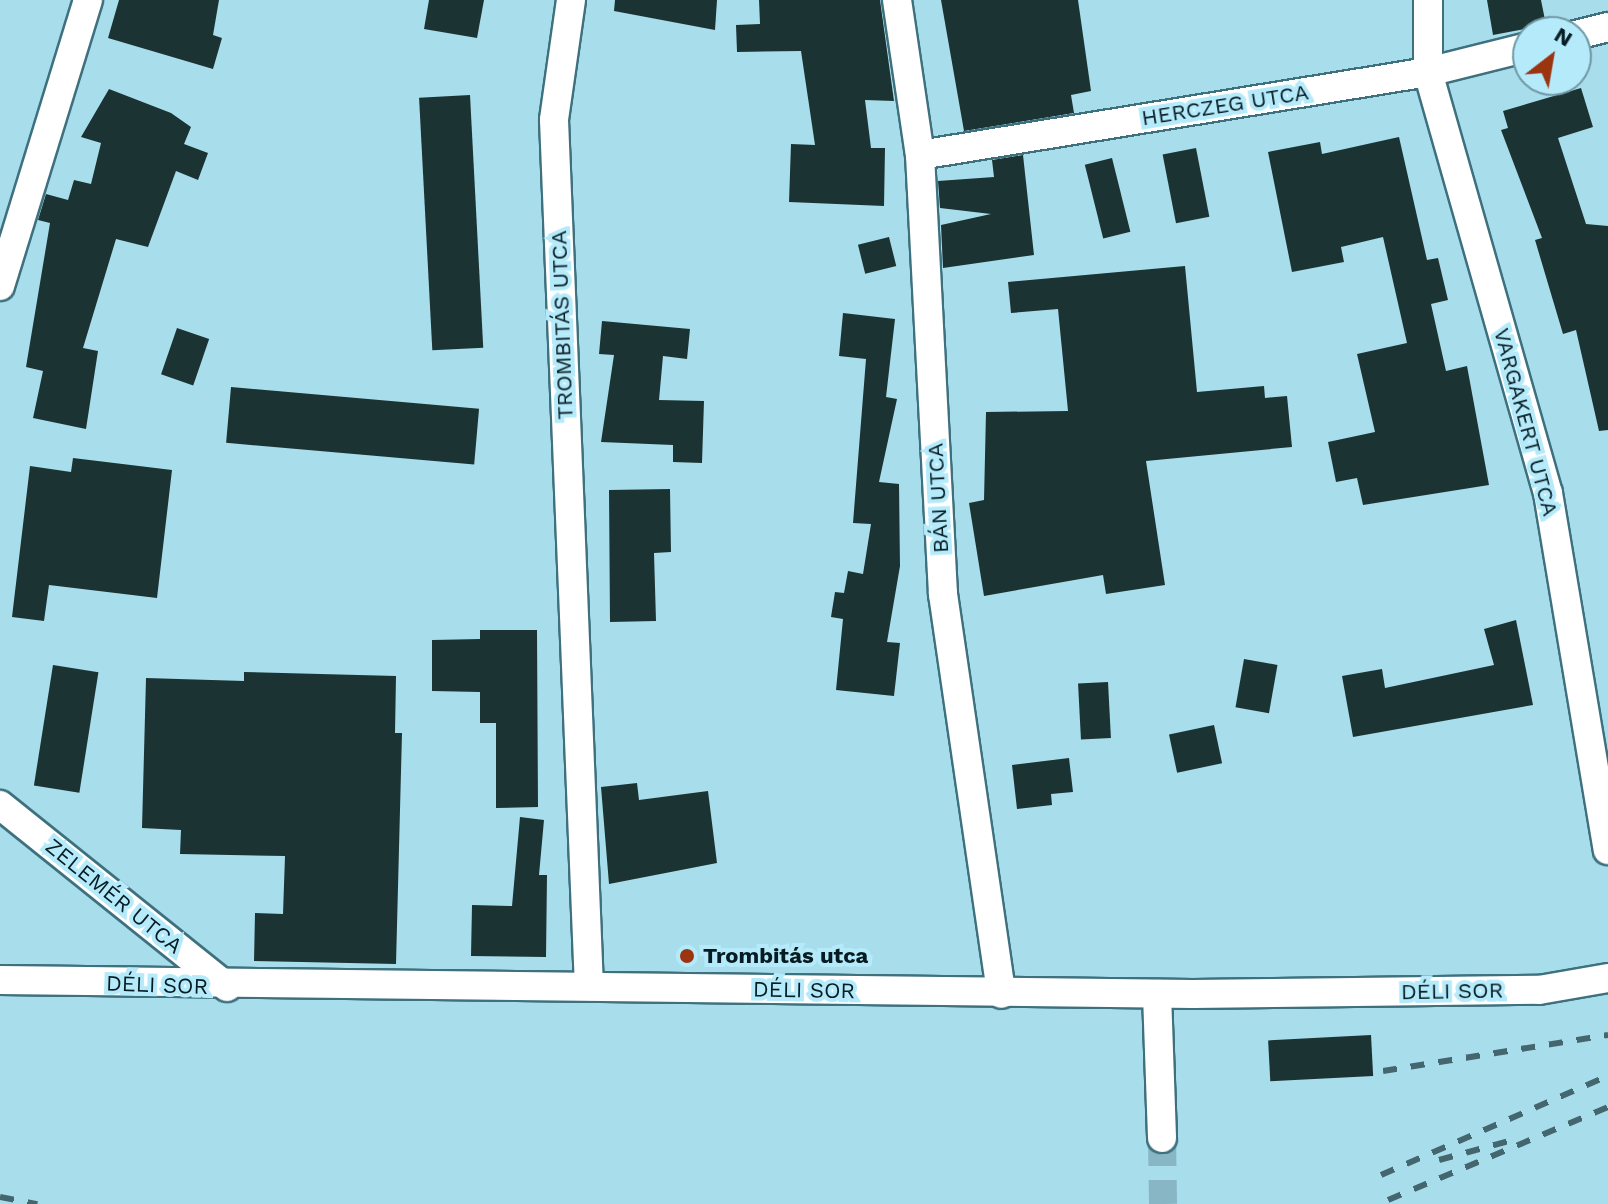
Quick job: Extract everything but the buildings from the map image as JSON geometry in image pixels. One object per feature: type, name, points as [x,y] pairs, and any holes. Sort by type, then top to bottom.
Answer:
[{"type":"street","points":[[0,286],[88,0]]},
{"type":"street","name":"TROMBITÁS UTCA","points":[[571,0],[554,120],[589,986]]},
{"type":"street","name":"BÁN UTCA","points":[[897,0],[920,155],[943,594],[1001,994]]},
{"type":"street","name":"VARGAKERT UTCA","points":[[1428,0],[1428,72],[1548,493],[1608,850]]},
{"type":"street","name":"HERCZEG UTCA","points":[[920,155],[1428,72],[1512,51]]},
{"type":"street","name":"ZELEMÉR UTCA","points":[[0,805],[227,987]]},
{"type":"street","name":"DÉLI SOR","points":[[0,980],[227,987],[589,986],[1157,994],[1539,990],[1608,978]]},
{"type":"street","points":[[1157,994],[1162,1138]]},
{"type":"tunnel","points":[[1162,1138],[1163,1204]]},
{"type":"railway","points":[[1383,1071],[1608,1035]]},
{"type":"railway","points":[[1381,1175],[1608,1076]]},
{"type":"railway","points":[[1388,1200],[1608,1107]]},
{"type":"railway","points":[[1439,1160],[1509,1141]]},
{"type":"railway","points":[[0,1197],[37,1204]]},
{"type":"place","name":"Trombitás utca","points":[[687,956]]}]
